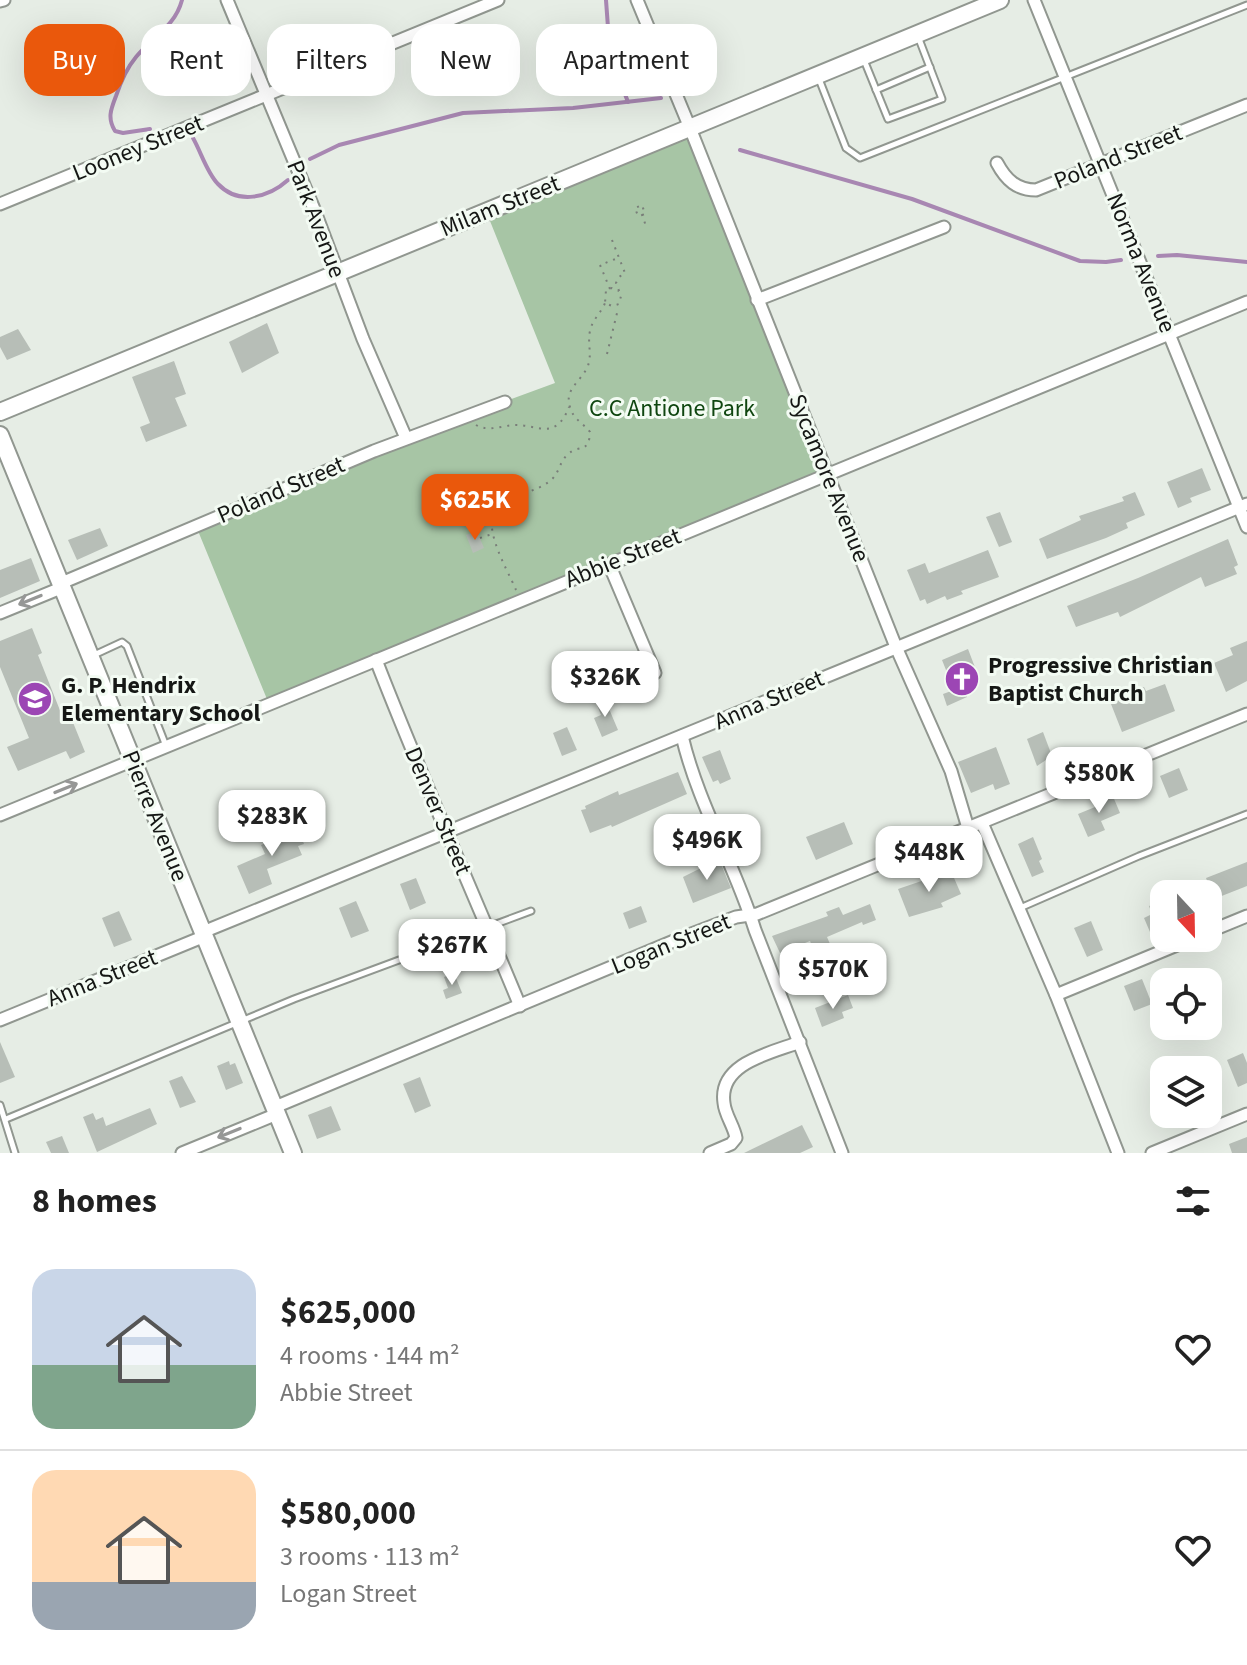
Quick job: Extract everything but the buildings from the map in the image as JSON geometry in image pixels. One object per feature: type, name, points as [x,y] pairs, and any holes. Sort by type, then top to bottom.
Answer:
[{"type":"street","name":"Park Avenue","points":[[227,0],[406,438]]},
{"type":"street","name":"Looney Street","points":[[0,204],[498,0]]},
{"type":"street","name":"Sycamore Avenue","points":[[637,0],[896,647],[951,771],[968,828]]},
{"type":"street","name":"Milam Street","points":[[0,412],[1000,0]]},
{"type":"street","name":"Norma Avenue","points":[[1034,0],[1169,334],[1243,506],[1247,527]]},
{"type":"street","name":"Poland Street","points":[[997,163],[1008,180],[1026,190],[1036,190],[1247,105]]},
{"type":"street","points":[[757,300],[944,227]]},
{"type":"street","name":"Abbie Street","points":[[0,815],[1247,302]]},
{"type":"street","name":"Poland Street","points":[[0,613],[406,438],[505,402]]},
{"type":"street","name":"Pierre Avenue","points":[[0,435],[293,1153]]},
{"type":"street","name":"Anna Street","points":[[0,1020],[448,832],[1243,506]]},
{"type":"street","points":[[609,564],[655,673]]},
{"type":"street","name":"Denver Street","points":[[376,660],[420,774],[448,832],[520,1006]]},
{"type":"street","name":"Logan Street","points":[[182,1153],[681,938],[736,917],[757,914],[1247,714]]},
{"type":"street","points":[[682,736],[698,788],[842,1153]]},
{"type":"street","points":[[982,823],[1056,995],[1118,1153]]},
{"type":"street","points":[[1222,926],[1247,916]]},
{"type":"street","points":[[1056,995],[1160,952]]},
{"type":"street","points":[[710,1153],[731,1144],[736,1138],[724,1105],[724,1086],[728,1076],[753,1060],[800,1042]]},
{"type":"street","points":[[1152,1153],[1247,1114]]},
{"type":"lane","points":[[818,75],[846,148],[860,158],[1247,5]]},
{"type":"lane","points":[[863,56],[888,119],[942,99],[917,34]]},
{"type":"lane","points":[[876,90],[930,67]]},
{"type":"lane","points":[[90,657],[122,642],[127,646],[166,746]]},
{"type":"lane","points":[[1020,908],[1139,856],[1247,814]]},
{"type":"lane","points":[[6,1119],[294,999],[531,911]]},
{"type":"lane","points":[[0,1105],[15,1153]]},
{"type":"path","points":[[642,215],[646,226]]},
{"type":"path","points":[[607,354],[621,300],[616,283],[625,273],[612,240]]},
{"type":"path","points":[[610,289],[600,265],[619,258]]},
{"type":"path","points":[[610,289],[619,291]]},
{"type":"path","points":[[464,417],[481,428],[517,425],[549,429],[560,423],[569,406],[570,392],[586,370],[591,356],[590,328],[605,303],[605,293],[610,289]]},
{"type":"path","points":[[605,303],[622,312]]},
{"type":"path","points":[[517,593],[489,524],[492,512],[500,502],[551,480],[567,455],[584,448],[589,442],[590,432],[577,420],[569,406]]},
{"type":"path","points":[[480,538],[493,533]]},
{"type":"green space","name":"C.C Antione Park","points":[[690,128],[828,475],[269,704],[196,526],[406,438],[555,383],[486,211]]},
{"type":"waterway","points":[[150,129],[123,133],[115,131],[110,118],[111,109],[129,66],[169,25],[182,0]]},
{"type":"waterway","points":[[606,0],[610,55],[628,102]]},
{"type":"waterway","points":[[310,159],[339,145],[463,113],[573,108],[661,98]]},
{"type":"waterway","points":[[193,138],[214,179],[235,195],[262,195],[288,180]]},
{"type":"waterway","points":[[740,150],[912,199],[1080,261],[1121,260]]},
{"type":"waterway","points":[[1158,256],[1247,262]]},
{"type":"place","name":"Progressive Christian Baptist Church","points":[[962,679]]},
{"type":"place","name":"G. P. Hendrix Elementary School","points":[[35,699]]}]
